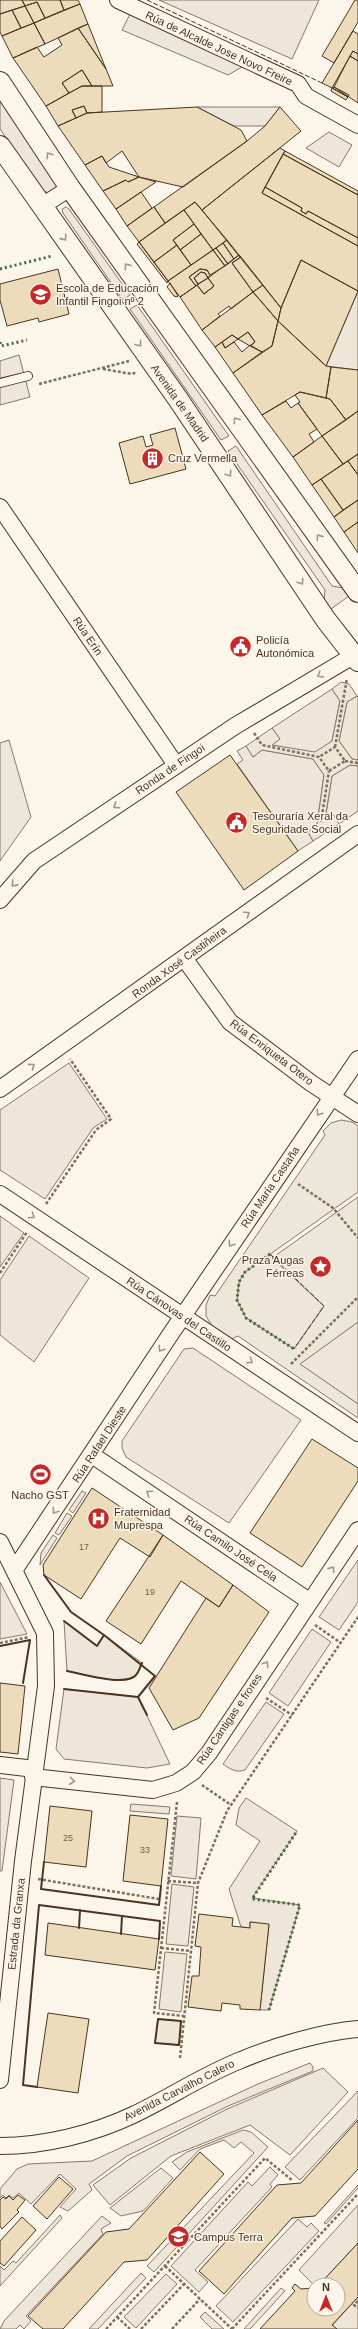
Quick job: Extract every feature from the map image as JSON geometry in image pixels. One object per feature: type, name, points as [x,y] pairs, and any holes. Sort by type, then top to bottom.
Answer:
[{"type":"street","name":"Rúa de Alcalde Jose Novo Freire","points":[[118,0],[298,84],[306,96],[358,124]]},
{"type":"street","points":[[0,82],[70,188],[358,592]]},
{"type":"street","name":"Avenida de Madrid","points":[[0,146],[178,399],[354,662]]},
{"type":"street","points":[[42,206],[70,188]]},
{"type":"street","name":"Rúa Erín","points":[[0,507],[176,765]]},
{"type":"street","name":"Ronda de Fingoi","points":[[0,900],[34,861],[176,765],[235,726],[354,662]]},
{"type":"street","name":"Ronda Xosé Castiñeira","points":[[0,1089],[358,834]]},
{"type":"street","name":"Rúa Enriqueta Otero","points":[[184,958],[230,1022],[358,1114]]},
{"type":"street","name":"Rúa María Castaña","points":[[182,1317],[331,1096],[358,1059]]},
{"type":"street","name":"Rúa Cánovas del Castillo","points":[[0,1194],[182,1317],[358,1433]]},
{"type":"street","name":"Rúa Rafael Dieste","points":[[15,1569],[92,1455],[182,1317]]},
{"type":"street","name":"Rúa Camilo José Cela","points":[[92,1455],[309,1601]]},
{"type":"street","name":"Rúa Cantigas e frores","points":[[34,1773],[153,1790],[176,1783],[193,1772],[209,1753],[309,1601],[358,1530]]},
{"type":"street","name":"Estrada da Granxa","points":[[0,1542],[15,1569],[45,1633],[46,1686],[34,1773],[0,2080]]},
{"type":"street","points":[[0,1765],[34,1773]]},
{"type":"street","name":"Avenida Carvalho Calero","points":[[0,2146],[21,2146],[85,2132],[132,2116],[240,2060],[285,2044],[358,2029]]},
{"type":"lane","points":[[0,383],[28,376]]},
{"type":"path","points":[[38,384],[133,360]]},
{"type":"path","points":[[103,368],[132,374],[141,371]]},
{"type":"path","points":[[320,757],[335,747],[354,662]]},
{"type":"path","points":[[254,732],[262,744],[320,757],[329,771],[321,822]]},
{"type":"path","points":[[335,747],[345,761]]},
{"type":"path","points":[[329,771],[345,761],[358,763]]},
{"type":"path","points":[[46,1205],[96,1130],[111,1119],[70,1059]]},
{"type":"path","points":[[298,1184],[333,1208],[358,1238]]},
{"type":"path","points":[[0,1273],[27,1232]]},
{"type":"path","points":[[291,1364],[358,1297]]},
{"type":"path","points":[[180,2058],[198,1883],[231,1805],[358,1617]]},
{"type":"path","points":[[312,1623],[341,1642]]},
{"type":"path","points":[[0,1643],[34,1636]]},
{"type":"path","points":[[263,1696],[292,1715]]},
{"type":"path","points":[[201,1784],[231,1805]]},
{"type":"path","points":[[177,1802],[154,2013],[184,2016]]},
{"type":"path","points":[[38,1879],[159,1899]]},
{"type":"path","points":[[168,1881],[198,1883]]},
{"type":"path","points":[[161,1948],[191,1951]]},
{"type":"path","points":[[106,2329],[265,2158],[293,2181]]},
{"type":"path","points":[[165,2266],[232,2329],[358,2194]]},
{"type":"path","points":[[140,2329],[184,2284]]},
{"type":"path","points":[[172,2329],[200,2299]]},
{"type":"path","points":[[358,2301],[354,2305],[358,2308]]},
{"type":"path","points":[[117,2317],[130,2329]]},
{"type":"path","points":[[176,2325],[180,2329]]},
{"type":"shaded area","points":[[159,0],[319,0],[292,59]]},
{"type":"shaded area","points":[[133,8],[251,62],[228,75],[122,30]]},
{"type":"shaded area","points":[[0,97],[58,187],[49,193],[43,191],[0,129]]},
{"type":"shaded area","points":[[197,107],[280,107],[265,126],[234,126]]},
{"type":"shaded area","points":[[329,132],[352,145],[339,167],[306,148]]},
{"type":"shaded area","points":[[66,207],[69,209],[130,295],[123,300],[63,213],[62,209]]},
{"type":"shaded area","points":[[358,291],[358,370],[326,366]]},
{"type":"shaded area","points":[[137,305],[229,436],[221,440],[130,309]]},
{"type":"shaded area","points":[[19,355],[30,397],[0,405],[0,361]]},
{"type":"shaded area","points":[[236,446],[332,586],[343,588],[349,596],[331,609],[324,600],[325,590],[228,451]]},
{"type":"shaded area","points":[[341,682],[349,684],[357,696],[347,702],[339,741],[352,759],[358,760],[358,766],[350,765],[332,776],[325,819],[333,814],[339,824],[313,841],[308,832],[317,825],[324,775],[313,759],[262,750],[253,757],[246,746],[272,728],[280,739],[272,745],[315,752],[332,741],[340,701],[332,689]]},
{"type":"shaded area","points":[[332,689],[340,701],[332,741],[315,753],[271,745],[280,739],[272,728]]},
{"type":"shaded area","points":[[357,696],[358,760],[352,759],[339,741],[347,702]]},
{"type":"shaded area","points":[[9,740],[31,817],[0,861],[0,743]]},
{"type":"shaded area","points":[[246,746],[253,757],[262,750],[313,759],[324,775],[317,825],[308,832],[313,841],[298,851],[237,764],[243,760],[237,751]]},
{"type":"shaded area","points":[[350,765],[358,766],[358,811],[339,824],[333,814],[325,820],[332,776]]},
{"type":"shaded area","points":[[69,1063],[107,1119],[93,1128],[45,1199],[0,1170],[0,1110]]},
{"type":"shaded area","name":"Praza Augas Férreas","points":[[341,1120],[352,1122],[358,1126],[358,1192],[245,1272],[239,1282],[237,1300],[246,1318],[294,1349],[324,1306],[272,1258],[358,1197],[358,1322],[300,1364],[358,1404],[358,1418],[238,1336],[230,1340],[214,1329],[206,1316],[206,1305],[210,1295],[215,1296],[325,1135],[323,1131],[331,1123]]},
{"type":"shaded area","points":[[0,1216],[24,1233],[0,1267]]},
{"type":"shaded area","points":[[29,1236],[89,1278],[34,1362],[0,1335],[0,1280]]},
{"type":"shaded area","points":[[270,1254],[324,1306],[294,1349],[246,1318],[237,1300],[239,1282],[245,1272]]},
{"type":"shaded area","points":[[358,1322],[358,1404],[299,1364]]},
{"type":"shaded area","points":[[193,1348],[301,1420],[229,1523],[126,1457],[122,1448],[122,1441],[184,1349]]},
{"type":"shaded area","points":[[82,1491],[86,1493],[73,1513],[69,1510]]},
{"type":"shaded area","points":[[67,1513],[72,1516],[59,1535],[55,1533]]},
{"type":"shaded area","points":[[53,1535],[57,1538],[40,1565],[41,1553]]},
{"type":"shaded area","points":[[358,1560],[358,1602],[339,1630],[319,1617]]},
{"type":"shaded area","points":[[0,1582],[27,1634],[0,1639]]},
{"type":"shaded area","points":[[64,1621],[97,1646],[104,1635],[142,1663],[137,1674],[131,1678],[114,1680],[67,1671]]},
{"type":"shaded area","points":[[312,1629],[331,1642],[288,1706],[269,1693]]},
{"type":"shaded area","points":[[64,1689],[138,1697],[170,1764],[147,1768],[64,1759],[56,1749]]},
{"type":"shaded area","points":[[266,1702],[284,1714],[245,1770],[236,1771],[231,1769],[223,1764]]},
{"type":"shaded area","points":[[0,1778],[14,1780],[2,1871],[0,1871]]},
{"type":"shaded area","points":[[246,1798],[297,1831],[252,1898],[300,1905],[269,2010],[260,2010],[269,1925],[250,1922],[250,1928],[241,1927],[229,1889],[260,1841],[236,1825],[239,1808]]},
{"type":"shaded area","points":[[131,1804],[170,1807],[169,1814],[130,1811]]},
{"type":"shaded area","points":[[177,1816],[201,1818],[196,1879],[171,1876]]},
{"type":"shaded area","points":[[172,1884],[194,1887],[188,1946],[166,1944]]},
{"type":"shaded area","points":[[165,1952],[187,1954],[181,2012],[159,2009]]},
{"type":"shaded area","points":[[158,2019],[181,2021],[179,2045],[155,2043]]},
{"type":"shaded area","points":[[310,2063],[313,2067],[313,2071],[228,2106],[127,2156],[89,2184],[92,2190],[68,2211],[60,2207],[76,2189],[60,2174],[31,2204],[19,2193],[13,2198],[9,2195],[6,2198],[3,2195],[0,2198],[0,2189],[17,2169],[28,2164],[92,2161],[258,2084]]},
{"type":"shaded area","points":[[323,2068],[348,2092],[290,2155],[250,2125],[171,2156],[110,2205],[93,2185],[131,2158],[225,2110]]},
{"type":"shaded area","points":[[358,2091],[358,2118],[300,2180],[285,2167]]},
{"type":"shaded area","points":[[243,2130],[251,2132],[268,2147],[154,2272],[147,2266],[254,2153],[241,2142],[234,2148],[224,2140],[200,2149],[180,2170],[172,2162],[187,2152]]},
{"type":"shaded area","points":[[270,2167],[278,2175],[270,2184],[272,2187],[195,2270],[208,2282],[199,2292],[171,2266],[248,2182],[252,2186]]},
{"type":"shaded area","points":[[161,2168],[173,2178],[143,2211],[121,2216],[110,2208]]},
{"type":"shaded area","points":[[358,2185],[358,2188],[326,2224],[324,2223]]},
{"type":"shaded area","points":[[358,2205],[358,2243],[326,2277],[306,2277],[299,2270]]},
{"type":"shaded area","points":[[60,2215],[62,2218],[0,2286],[0,2266],[4,2270],[13,2261],[16,2263]]},
{"type":"shaded area","points":[[102,2216],[111,2223],[101,2229],[103,2234],[26,2316],[31,2321],[24,2329],[20,2325],[16,2329],[0,2329],[4,2321]]},
{"type":"shaded area","points":[[298,2219],[307,2227],[311,2223],[319,2231],[233,2322],[216,2306]]},
{"type":"shaded area","points":[[141,2273],[146,2278],[98,2329],[89,2329]]},
{"type":"shaded area","points":[[166,2274],[177,2284],[136,2328],[124,2317]]},
{"type":"shaded area","points":[[281,2288],[285,2291],[250,2329],[244,2329]]},
{"type":"shaded area","points":[[358,2297],[358,2329],[329,2329],[340,2317],[346,2317],[346,2310]]},
{"type":"shaded area","points":[[205,2312],[224,2329],[212,2329],[200,2317]]},
{"type":"building","points":[[0,0],[22,0],[25,6],[0,14]]},
{"type":"building","points":[[22,0],[60,0],[64,10],[45,18],[37,2],[25,6]]},
{"type":"building","points":[[60,0],[78,0],[80,4],[64,10]]},
{"type":"building","points":[[355,0],[358,0],[358,22],[334,63],[322,56]]},
{"type":"building","points":[[37,2],[45,18],[34,23],[25,6]]},
{"type":"building","points":[[80,4],[88,24],[45,44],[34,23]]},
{"type":"building","points":[[25,6],[34,23],[21,28],[12,10]]},
{"type":"building","points":[[12,10],[21,28],[2,36],[0,32],[0,14]]},
{"type":"building","points":[[34,23],[45,44],[13,58],[2,36]]},
{"type":"building","points":[[88,24],[106,69],[78,28]]},
{"type":"building","points":[[78,28],[106,69],[113,86],[92,86],[82,70],[62,83],[69,93],[46,106],[13,58],[37,47],[44,57],[62,45],[58,38]]},
{"type":"building","points":[[353,31],[358,34],[358,54],[353,51],[332,88],[322,83]]},
{"type":"building","points":[[353,51],[358,54],[358,61],[350,56]]},
{"type":"building","points":[[350,56],[358,61],[358,103],[334,87]]},
{"type":"building","points":[[82,70],[92,86],[82,86],[69,93],[62,83]]},
{"type":"building","points":[[82,86],[102,86],[102,112],[87,113],[84,106],[72,110],[76,118],[58,126],[46,106]]},
{"type":"building","points":[[334,87],[349,95],[348,97],[332,88]]},
{"type":"building","points":[[332,88],[348,97],[346,100],[331,91]]},
{"type":"building","points":[[84,106],[87,113],[76,118],[72,110]]},
{"type":"building","points":[[197,107],[241,130],[247,141],[183,187],[139,177],[122,151],[106,163],[102,156],[85,165],[58,126],[87,113]]},
{"type":"building","points":[[280,107],[301,131],[202,210],[195,202],[165,223],[154,207],[247,141],[265,126]]},
{"type":"building","points":[[280,148],[285,151],[262,193],[358,246],[358,291],[301,260],[281,308],[202,210]]},
{"type":"building","points":[[285,151],[358,191],[358,195],[283,154]]},
{"type":"building","points":[[283,154],[358,195],[358,238],[308,211],[306,214],[301,211],[302,208],[265,187]]},
{"type":"building","points":[[102,156],[109,167],[139,177],[128,182],[126,180],[103,191],[85,165]]},
{"type":"building","points":[[139,177],[156,182],[116,209],[103,191],[126,180],[128,182]]},
{"type":"building","points":[[265,187],[302,208],[301,211],[306,214],[308,211],[358,238],[358,246],[262,193]]},
{"type":"building","points":[[141,192],[152,208],[127,226],[116,209]]},
{"type":"building","points":[[195,202],[227,240],[213,250],[184,210]]},
{"type":"building","points":[[154,207],[165,223],[139,242],[127,226]]},
{"type":"building","points":[[184,210],[194,224],[173,240],[177,245],[154,262],[139,242]]},
{"type":"building","points":[[194,224],[201,234],[180,250],[173,240]]},
{"type":"building","points":[[201,234],[213,250],[191,265],[180,250]]},
{"type":"building","points":[[227,240],[239,255],[234,259],[223,243]]},
{"type":"building","points":[[139,242],[168,281],[167,283],[137,244]]},
{"type":"building","points":[[223,243],[234,259],[228,264],[216,248]]},
{"type":"building","points":[[177,245],[191,265],[168,281],[154,262]]},
{"type":"building","points":[[216,248],[228,264],[225,266],[213,250]]},
{"type":"building","points":[[213,250],[225,266],[210,275],[207,270],[200,269],[189,277],[196,286],[180,297],[168,281]]},
{"type":"building","points":[[239,255],[241,257],[232,263],[253,292],[231,309],[229,306],[218,314],[220,316],[202,330],[180,297],[197,285],[204,294],[214,286],[208,278]]},
{"type":"building","points":[[241,257],[263,285],[253,292],[232,263]]},
{"type":"building","points":[[301,260],[358,291],[326,366],[278,321],[281,308]]},
{"type":"building","points":[[58,269],[69,314],[39,322],[38,318],[7,326],[0,300],[0,284]]},
{"type":"building","points":[[200,269],[207,270],[210,275],[208,278],[205,273],[201,272],[194,278],[198,284],[196,286],[189,277]]},
{"type":"building","points":[[201,272],[205,273],[208,278],[198,284],[194,278]]},
{"type":"building","points":[[208,278],[214,286],[204,294],[197,285]]},
{"type":"building","points":[[170,283],[178,296],[177,297],[174,296],[167,287]]},
{"type":"building","points":[[263,285],[281,308],[278,321],[253,292]]},
{"type":"building","points":[[253,292],[278,321],[272,346],[262,352],[250,346],[255,342],[248,332],[238,339],[232,335],[215,347],[202,330]]},
{"type":"building","points":[[278,321],[326,366],[331,367],[326,398],[300,392],[262,415],[233,373],[272,346]]},
{"type":"building","points":[[248,332],[255,342],[250,346],[238,339]]},
{"type":"building","points":[[232,335],[238,339],[225,348],[222,342]]},
{"type":"building","points":[[222,342],[225,348],[234,342],[242,352],[250,345],[262,352],[233,373],[215,347]]},
{"type":"building","points":[[331,367],[358,370],[358,411],[346,420],[330,399],[326,398]]},
{"type":"building","points":[[300,392],[330,399],[346,420],[322,436],[298,403],[300,402],[295,395]]},
{"type":"building","points":[[286,401],[291,408],[298,403],[317,429],[309,434],[314,442],[293,457],[262,415]]},
{"type":"building","points":[[358,411],[358,454],[343,464],[322,436]]},
{"type":"building","name":"Cruz Vermella","points":[[175,428],[186,469],[130,484],[119,443],[143,436],[146,447],[153,445],[150,435]]},
{"type":"building","points":[[322,436],[343,464],[312,485],[293,457]]},
{"type":"building","points":[[358,454],[358,475],[348,461]]},
{"type":"building","points":[[348,461],[358,475],[358,500],[343,510],[321,479]]},
{"type":"building","points":[[321,479],[343,510],[334,517],[312,485]]},
{"type":"building","points":[[358,500],[358,522],[344,532],[334,517]]},
{"type":"building","points":[[358,522],[358,553],[344,532]]},
{"type":"building","name":"Tesouraría Xeral da Seguridade Social","points":[[230,755],[298,851],[244,890],[176,792]]},
{"type":"building","points":[[312,1439],[358,1468],[358,1481],[302,1567],[250,1533]]},
{"type":"building","points":[[92,1488],[163,1535],[150,1557],[120,1538],[81,1599],[44,1575],[43,1565]]},
{"type":"building","points":[[163,1535],[233,1585],[219,1607],[181,1581],[141,1644],[106,1621]]},
{"type":"building","points":[[233,1585],[269,1612],[199,1718],[173,1730],[149,1688],[206,1598],[219,1607]]},
{"type":"building","points":[[0,1683],[25,1686],[18,1754],[0,1752]]},
{"type":"building","points":[[50,1806],[92,1811],[86,1867],[44,1862]]},
{"type":"building","points":[[130,1815],[168,1819],[161,1886],[123,1881]]},
{"type":"building","points":[[199,1914],[233,1918],[232,1926],[250,1928],[250,1922],[269,1924],[260,2010],[240,2009],[240,2005],[222,2003],[221,2011],[188,2007],[192,1976],[199,1976],[201,1947],[195,1946]]},
{"type":"building","points":[[48,1923],[159,1939],[155,1970],[45,1955]]},
{"type":"building","points":[[48,2013],[89,2019],[78,2093],[37,2087]]},
{"type":"building","points":[[358,2120],[358,2169],[315,2216],[292,2218],[224,2294],[199,2271],[277,2185],[301,2183]]},
{"type":"building","points":[[200,2152],[224,2174],[147,2260],[124,2262],[63,2329],[43,2329],[28,2316],[106,2232],[129,2229]]},
{"type":"building","points":[[59,2177],[73,2189],[47,2219],[33,2206]]},
{"type":"building","points":[[18,2195],[25,2200],[17,2210],[19,2212],[2,2229],[0,2226],[0,2200],[3,2197],[6,2199],[9,2196],[13,2200]]},
{"type":"building","points":[[22,2217],[36,2230],[4,2266],[0,2263],[0,2241]]},
{"type":"building","points":[[358,2243],[358,2297],[346,2310],[346,2277],[326,2277]]},
{"type":"building","points":[[295,2284],[301,2289],[306,2289],[306,2317],[339,2317],[332,2325],[337,2329],[260,2329],[295,2291],[292,2288]]},
{"type":"hedge","points":[[0,269],[52,256]]},
{"type":"hedge","points":[[0,342],[1,346],[27,340]]},
{"type":"hedge","points":[[270,1254],[245,1272],[239,1282],[237,1300],[246,1318],[294,1349]]},
{"type":"hedge","points":[[269,2010],[300,1905],[252,1899],[297,1831]]},
{"type":"fence","points":[[147,0],[322,83],[323,81]]},
{"type":"fence","points":[[270,1254],[324,1306],[294,1349]]},
{"type":"wall","points":[[44,1575],[71,1612],[104,1635]]},
{"type":"wall","points":[[64,1621],[97,1646],[104,1635],[155,1676],[138,1697]]},
{"type":"wall","points":[[0,1646],[30,1640],[23,1683]]},
{"type":"wall","points":[[67,1671],[103,1679],[123,1680],[136,1675],[142,1663]]},
{"type":"wall","points":[[64,1689],[138,1697]]},
{"type":"wall","points":[[138,1697],[147,1715]]},
{"type":"wall","points":[[44,1862],[41,1889],[159,1905],[161,1886]]},
{"type":"wall","points":[[37,2087],[23,2085],[39,1905],[160,1921],[159,1939]]},
{"type":"wall","points":[[79,1928],[80,1910]]},
{"type":"wall","points":[[121,1934],[122,1916]]},
{"type":"wall","points":[[158,2019],[181,2021],[179,2045],[155,2043],[158,2019]]},
{"type":"place","name":"Escola de Educación Infantil Fingoi nº 2","points":[[40,294]]},
{"type":"place","name":"Cruz Vermella","points":[[153,458]]},
{"type":"place","name":"Policía Autonómica","points":[[240,646]]},
{"type":"place","name":"Tesouraría Xeral da Seguridade Social","points":[[237,822]]},
{"type":"place","name":"Praza Augas Férreas","points":[[320,1266]]},
{"type":"place","name":"Nacho GST","points":[[40,1475]]},
{"type":"place","name":"Fraternidad Muprespa","points":[[98,1518]]},
{"type":"place","name":"Campus Terra","points":[[179,2237]]}]
